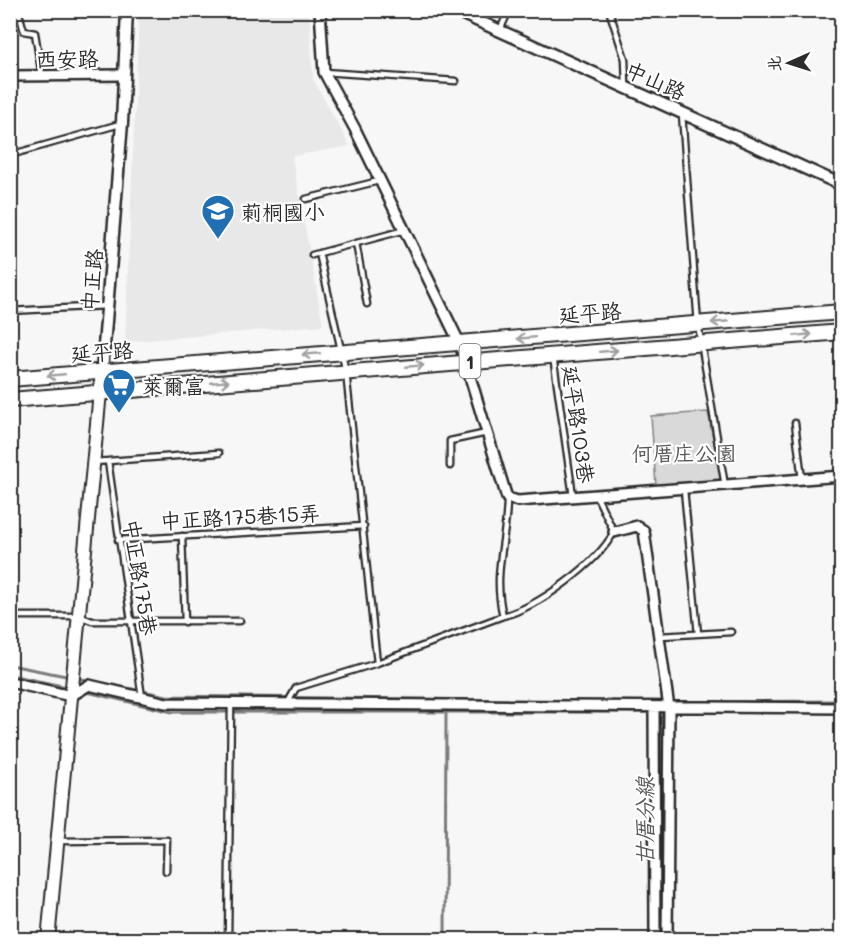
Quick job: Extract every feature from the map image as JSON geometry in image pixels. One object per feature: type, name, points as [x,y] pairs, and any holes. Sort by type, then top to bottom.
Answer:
[{"type":"main road","name":"延平路","points":[[10,379],[842,312]]},
{"type":"main road","name":"延平路","points":[[10,399],[842,332]]},
{"type":"main road","name":"中正路","points":[[48,939],[102,371]]},
{"type":"street","name":"中正路","points":[[102,371],[122,123],[128,10]]},
{"type":"street","points":[[320,10],[324,72],[381,180],[459,344],[507,498],[518,501],[684,490],[842,476]]},
{"type":"street","name":"中山路","points":[[454,10],[842,185]]},
{"type":"street","name":"西安路","points":[[10,76],[124,75]]},
{"type":"street","points":[[614,532],[637,526],[644,531],[657,636],[669,708],[667,939]]},
{"type":"street","points":[[10,682],[71,696],[89,686],[166,703],[842,708]]},
{"type":"street","points":[[654,707],[655,939]]},
{"type":"lane","points":[[18,10],[24,31],[35,33],[42,76]]},
{"type":"lane","points":[[87,10],[98,10]]},
{"type":"lane","points":[[499,31],[509,10]]},
{"type":"lane","points":[[609,10],[625,58],[626,88]]},
{"type":"lane","points":[[324,72],[456,81]]},
{"type":"lane","points":[[682,114],[698,324],[725,486]]},
{"type":"lane","points":[[10,155],[122,123]]},
{"type":"lane","points":[[306,199],[381,180]]},
{"type":"lane","points":[[312,255],[405,230]]},
{"type":"lane","points":[[356,243],[368,304]]},
{"type":"lane","points":[[319,253],[346,372],[377,663]]},
{"type":"lane","points":[[10,311],[108,306]]},
{"type":"lane","name":"延平路103巷","points":[[553,356],[573,496]]},
{"type":"lane","points":[[795,423],[802,479]]},
{"type":"lane","points":[[450,466],[450,441],[487,433]]},
{"type":"lane","points":[[94,462],[219,453]]},
{"type":"lane","name":"中正路175巷","points":[[108,461],[142,697]]},
{"type":"lane","points":[[684,490],[698,634]]},
{"type":"lane","points":[[286,705],[296,688],[377,663],[521,611],[556,587],[602,550],[614,532],[596,495]]},
{"type":"lane","points":[[503,616],[497,582],[506,532],[507,498]]},
{"type":"lane","name":"中正路175巷15弄","points":[[118,540],[364,526]]},
{"type":"lane","points":[[182,536],[185,622]]},
{"type":"lane","points":[[10,616],[79,615],[92,621],[240,621]]},
{"type":"lane","points":[[657,636],[731,632]]},
{"type":"lane","points":[[228,939],[231,705]]},
{"type":"lane","points":[[58,840],[167,840],[166,871]]},
{"type":"shaded area","name":"莿桐國小","points":[[139,11],[309,11],[313,79],[350,146],[292,156],[323,325],[125,342]]},
{"type":"green space","name":"何厝庄公園","points":[[708,412],[721,480],[656,486],[651,416]]},
{"type":"waterway","points":[[10,665],[71,677]]},
{"type":"waterway","points":[[10,675],[67,687]]},
{"type":"waterway","points":[[77,678],[167,696],[651,702]]},
{"type":"waterway","points":[[83,691],[172,712],[660,712]]},
{"type":"waterway","points":[[669,702],[842,701]]},
{"type":"waterway","name":"甘厝分線","points":[[661,710],[661,940]]},
{"type":"waterway","points":[[445,940],[446,712]]},
{"type":"place","name":"莿桐國小","points":[[218,240]]},
{"type":"place","name":"萊爾富","points":[[119,414]]}]
